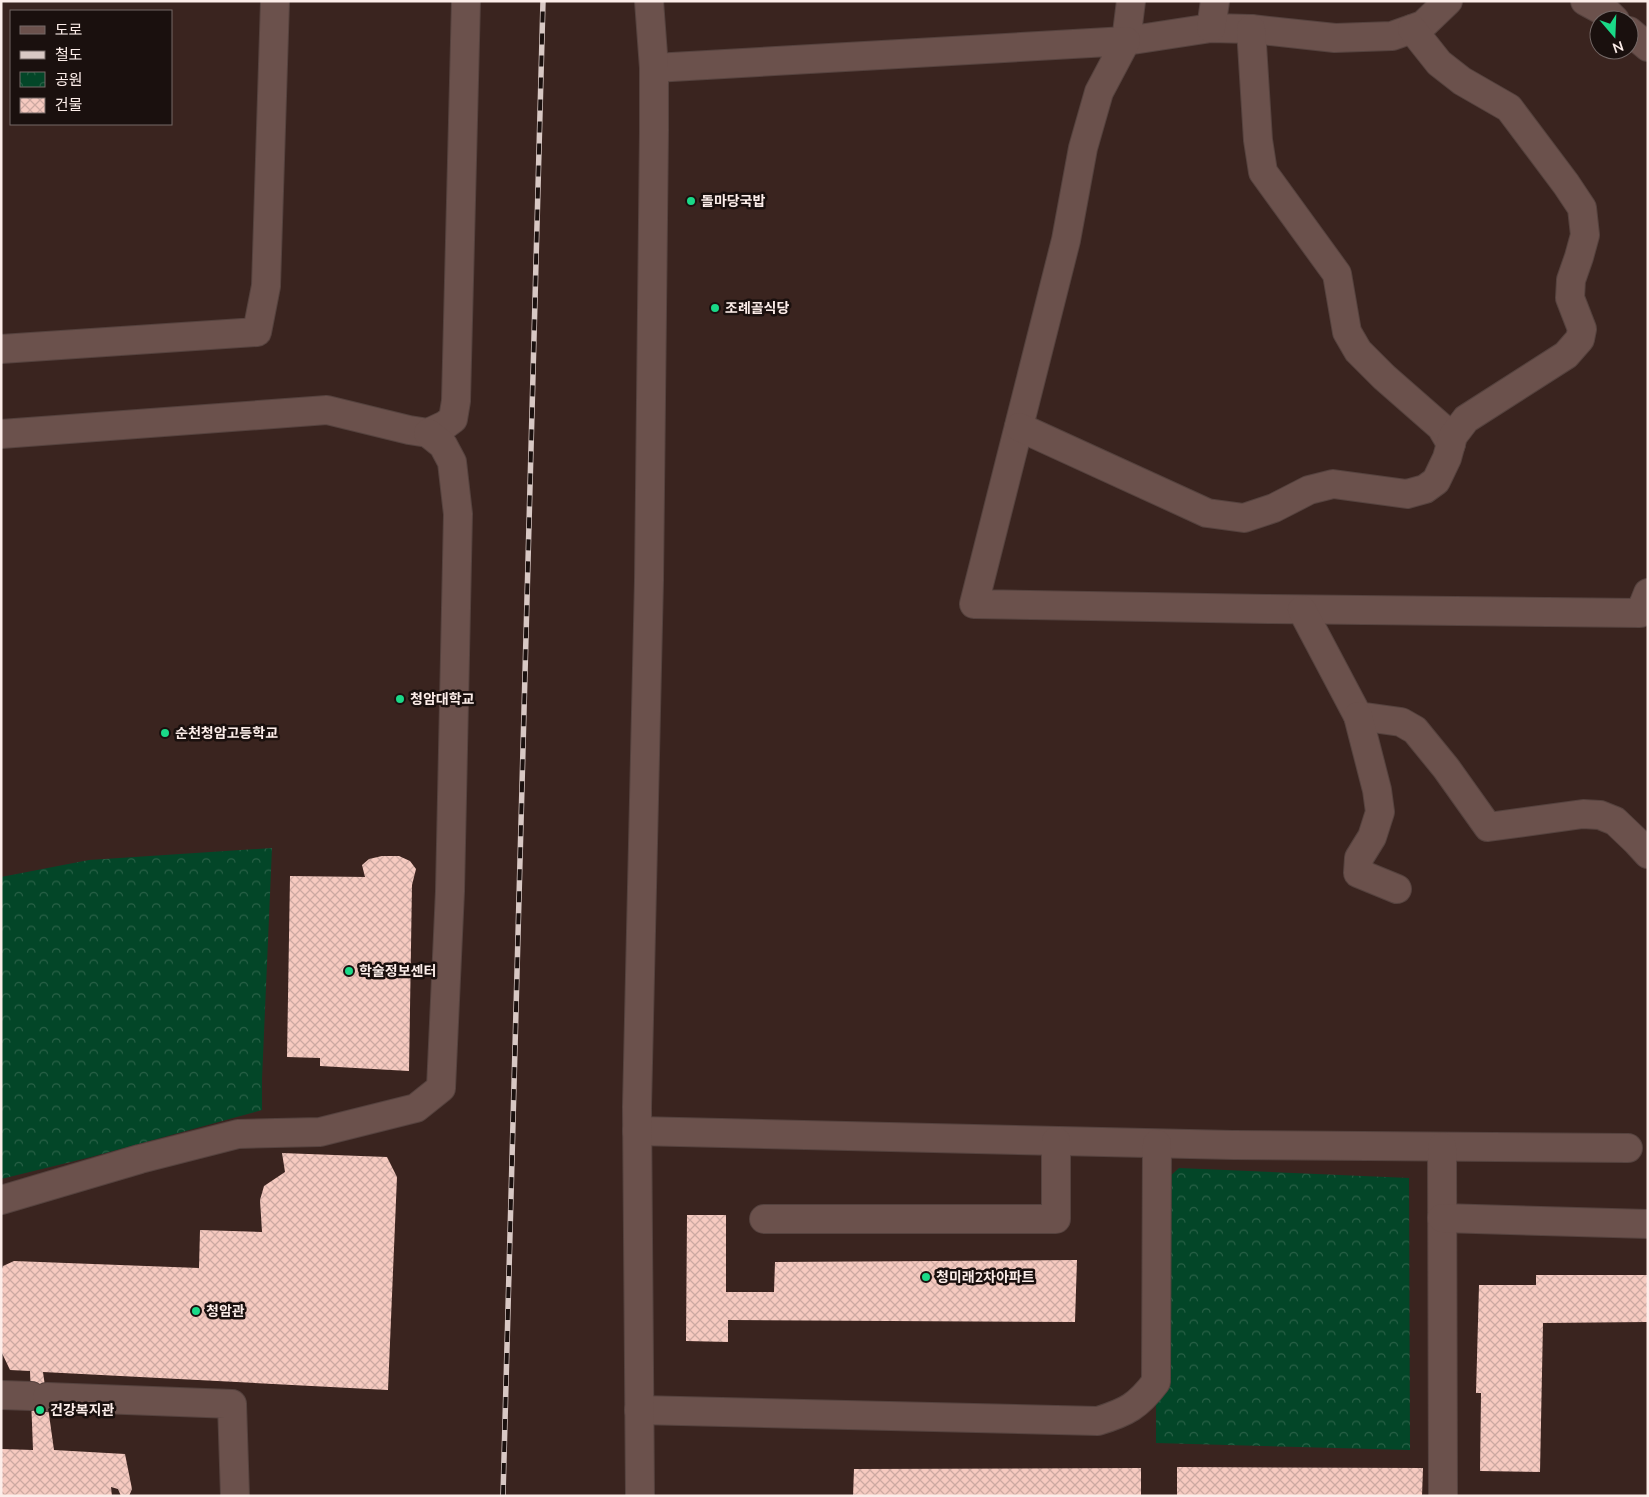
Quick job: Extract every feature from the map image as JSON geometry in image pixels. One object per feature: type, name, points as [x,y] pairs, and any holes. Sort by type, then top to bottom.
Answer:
[{"type":"street","points":[[1,349],[257,332],[266,286],[275,1]]},
{"type":"street","points":[[428,433],[453,419],[456,401],[466,1]]},
{"type":"street","points":[[640,1496],[637,1131],[649,590],[654,68],[649,1]]},
{"type":"street","points":[[1131,1],[1126,40],[1099,92],[1083,148],[1066,240],[974,604],[1302,610],[1640,613],[1648,593]]},
{"type":"street","points":[[1210,28],[1215,1]]},
{"type":"street","points":[[654,68],[1126,40],[1210,28],[1251,29],[1335,38],[1392,36],[1423,25],[1448,1]]},
{"type":"street","points":[[1585,1],[1602,10]]},
{"type":"street","points":[[1251,29],[1258,140],[1263,172],[1337,274],[1347,332],[1358,350],[1384,377],[1440,426],[1451,444]]},
{"type":"street","points":[[1019,427],[1207,513],[1244,518],[1274,508],[1309,490],[1333,484],[1407,494],[1425,488],[1436,481],[1448,458],[1453,436],[1466,419],[1566,355],[1580,339],[1582,329],[1570,298],[1571,280],[1585,235],[1582,208],[1509,108],[1462,81],[1439,63],[1412,29]]},
{"type":"street","points":[[1,434],[327,410],[428,433],[443,445],[452,462],[458,514],[450,891],[442,1088],[416,1108],[320,1132],[238,1134],[140,1159],[1,1200]]},
{"type":"street","points":[[1302,610],[1358,716],[1377,790],[1380,812],[1372,837],[1359,858],[1358,873],[1397,889]]},
{"type":"street","points":[[1358,716],[1401,722],[1415,730],[1446,768],[1488,827],[1583,814],[1600,815],[1615,821],[1648,854]]},
{"type":"street","points":[[637,1131],[1157,1144],[1628,1148]]},
{"type":"street","points":[[764,1219],[1056,1219],[1056,1141]]},
{"type":"street","points":[[639,1410],[1098,1421],[1130,1409],[1145,1397],[1156,1382],[1157,1144]]},
{"type":"street","points":[[1442,1147],[1442,1496]]},
{"type":"street","points":[[1442,1218],[1648,1224]]},
{"type":"street","points":[[1,1395],[232,1404],[235,1496]]},
{"type":"green space","points":[[272,848],[262,1110],[91,1157],[1,1179],[1,877],[89,860]]},
{"type":"green space","points":[[1179,1168],[1409,1178],[1410,1450],[1156,1443],[1156,1189]]},
{"type":"building","name":"학술정보센터","points":[[382,856],[399,856],[410,861],[416,869],[412,885],[409,1071],[320,1066],[320,1058],[287,1057],[290,876],[365,877],[362,865],[369,859]]},
{"type":"building","name":"청암관","points":[[282,1153],[387,1157],[397,1177],[388,1390],[43,1372],[54,1450],[125,1454],[132,1489],[129,1496],[121,1496],[118,1489],[111,1487],[112,1496],[1,1496],[1,1449],[33,1450],[30,1371],[10,1370],[1,1351],[1,1271],[3,1266],[14,1261],[199,1268],[200,1230],[262,1232],[260,1200],[264,1186],[285,1172]]},
{"type":"building","name":"청미래2차아파트","points":[[687,1215],[726,1215],[726,1292],[774,1292],[775,1262],[1077,1260],[1075,1322],[728,1320],[728,1342],[686,1341]]},
{"type":"building","points":[[1536,1275],[1648,1275],[1648,1322],[1543,1323],[1540,1472],[1480,1471],[1481,1393],[1476,1393],[1479,1285],[1536,1285]]},
{"type":"building","points":[[1177,1467],[1423,1468],[1422,1496],[1177,1496]]},
{"type":"building","points":[[1141,1468],[1141,1496],[853,1496],[854,1469]]},
{"type":"railway","points":[[503,1496],[543,1]]},
{"type":"place","name":"돌마당국밥","points":[[691,201]]},
{"type":"place","name":"조례골식당","points":[[715,308]]},
{"type":"place","name":"청암대학교","points":[[400,699]]},
{"type":"place","name":"순천청암고등학교","points":[[165,733]]},
{"type":"place","name":"학술정보센터","points":[[349,971]]},
{"type":"place","name":"청미래2차아파트","points":[[926,1277]]},
{"type":"place","name":"청암관","points":[[196,1311]]},
{"type":"place","name":"건강복지관","points":[[40,1410]]}]
